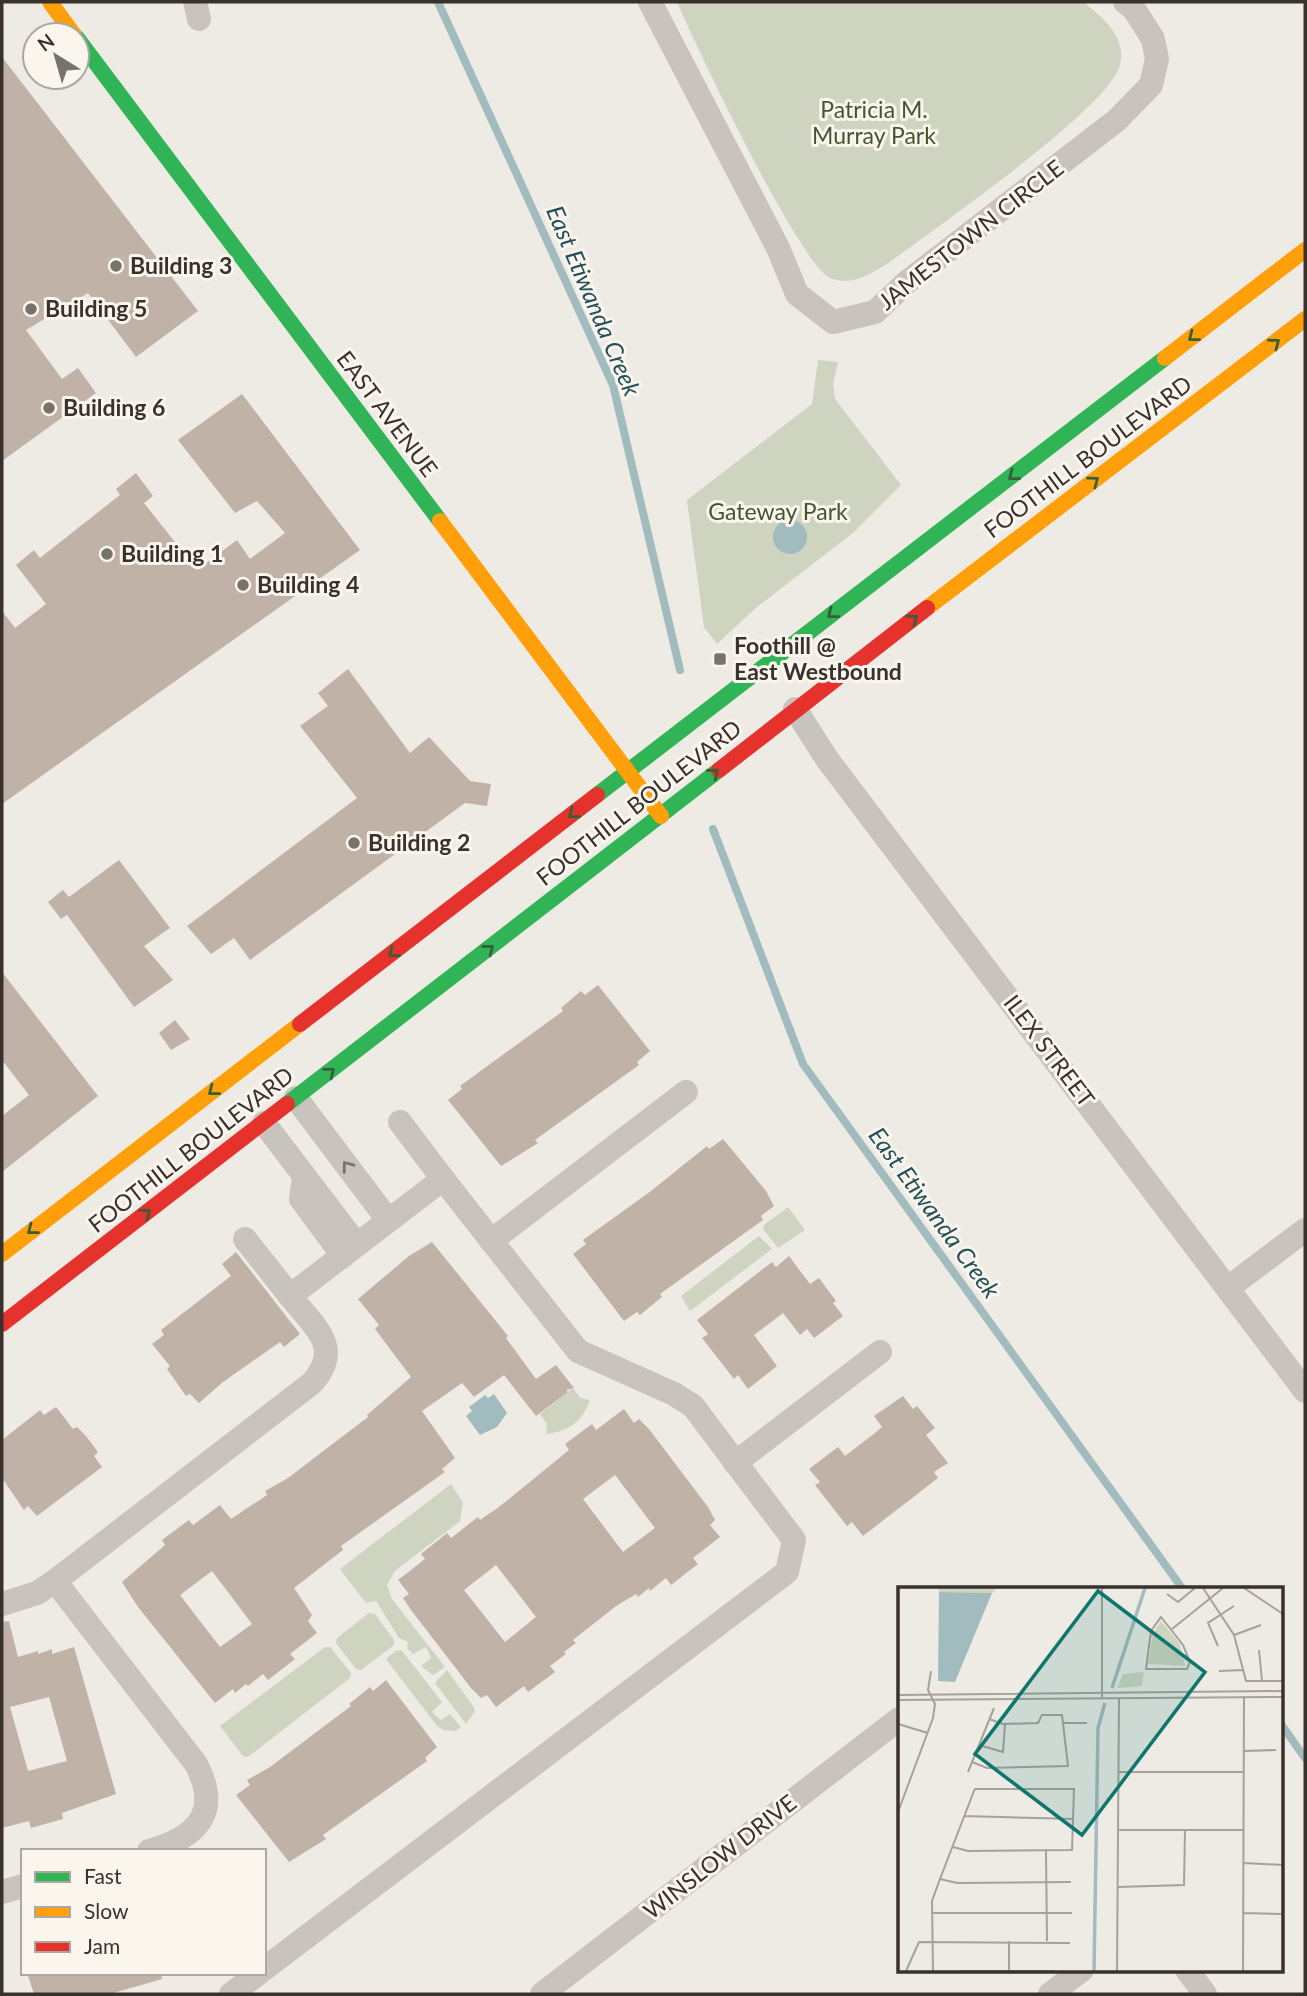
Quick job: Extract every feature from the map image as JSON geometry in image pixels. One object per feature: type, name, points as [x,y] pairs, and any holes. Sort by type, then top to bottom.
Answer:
[{"type":"main road","name":"EAST AVENUE","points":[[50,2],[64,21]]},
{"type":"main road","name":"EAST AVENUE","points":[[91,57],[661,816]]},
{"type":"main road","name":"FOOTHILL BOULEVARD","points":[[2,1254],[1305,250]]},
{"type":"main road","name":"FOOTHILL BOULEVARD","points":[[2,1324],[661,816],[795,709],[1305,319]]},
{"type":"street","name":"JAMESTOWN CIRCLE","points":[[650,2],[778,248],[797,294],[833,322],[875,312],[907,282],[1117,120],[1151,85],[1157,59],[1153,39],[1134,9],[1125,2]]},
{"type":"street","name":"ILEX STREET","points":[[795,709],[827,759],[1305,1391]]},
{"type":"street","points":[[492,1241],[686,1092]]},
{"type":"street","points":[[296,1098],[388,1220]]},
{"type":"street","points":[[266,1967],[787,1572],[794,1540],[693,1406],[674,1394],[578,1351],[400,1122]]},
{"type":"street","points":[[264,1123],[304,1175],[350,1250]]},
{"type":"street","points":[[290,1296],[443,1179]]},
{"type":"street","points":[[1228,1288],[1305,1230]]},
{"type":"street","points":[[2,1604],[37,1593],[55,1581],[312,1382],[324,1368],[328,1356],[324,1340],[245,1239]]},
{"type":"street","points":[[735,1463],[880,1352]]},
{"type":"street","points":[[55,1581],[196,1764],[205,1781],[208,1795],[202,1820],[189,1835],[154,1849]]},
{"type":"street","name":"WINSLOW DRIVE","points":[[542,1994],[898,1721]]},
{"type":"street","points":[[2,1892],[21,1887]]},
{"type":"street","points":[[1050,1994],[1079,1972]]},
{"type":"street","points":[[1188,1972],[1205,1994]]},
{"type":"street","points":[[232,1994],[256,1975]]},
{"type":"green space","name":"Patricia M. Murray Park","points":[[677,2],[1083,2],[1112,30],[1117,38],[1121,57],[1119,68],[1106,88],[1051,140],[890,262],[862,278],[846,281],[830,278],[816,264],[796,235],[749,151]]},
{"type":"green space","name":"Gateway Park","points":[[818,360],[838,362],[833,384],[835,399],[901,485],[853,533],[757,607],[717,644],[704,627],[687,500],[812,404]]},
{"type":"green space","points":[[788,1207],[805,1230],[778,1248],[763,1229],[764,1225]]},
{"type":"green space","points":[[759,1236],[772,1249],[690,1311],[681,1296]]},
{"type":"green space","points":[[573,1388],[580,1398],[590,1400],[583,1414],[568,1428],[546,1434],[547,1424],[540,1414]]},
{"type":"green space","points":[[451,1484],[463,1503],[460,1521],[395,1571],[387,1585],[392,1599],[445,1667],[433,1675],[421,1666],[431,1658],[426,1647],[413,1654],[407,1648],[408,1642],[399,1638],[376,1601],[366,1603],[340,1569]]},
{"type":"green space","points":[[369,1613],[375,1614],[394,1640],[394,1645],[361,1670],[356,1669],[336,1643],[337,1638]]},
{"type":"green space","points":[[325,1647],[330,1647],[351,1673],[350,1678],[248,1757],[243,1756],[220,1726]]},
{"type":"green space","points":[[397,1650],[402,1651],[442,1702],[432,1712],[441,1720],[450,1714],[461,1727],[455,1731],[443,1730],[437,1726],[386,1659]]},
{"type":"green space","points":[[447,1670],[475,1711],[466,1724],[435,1683]]},
{"type":"water","points":[[790,520],[802,525],[807,537],[802,549],[790,554],[778,549],[773,537],[778,525]]},
{"type":"water","points":[[494,1394],[507,1413],[497,1427],[480,1435],[466,1416],[472,1411],[469,1407],[485,1395],[488,1398]]},
{"type":"building","points":[[2,57],[21,82],[21,91],[28,91],[198,311],[136,357],[88,293],[26,330],[62,379],[78,368],[96,393],[2,461]]},
{"type":"building","name":"Building 4","points":[[242,394],[360,550],[2,804],[2,611],[15,628],[46,604],[16,565],[34,550],[40,558],[120,495],[116,489],[136,473],[153,496],[144,503],[197,570],[237,540],[250,559],[285,533],[257,501],[235,513],[178,440]]},
{"type":"building","name":"Building 2","points":[[348,669],[410,753],[429,737],[470,781],[491,784],[487,806],[465,803],[250,960],[234,938],[211,954],[187,926],[357,798],[300,726],[328,706],[318,693]]},
{"type":"building","points":[[119,860],[170,928],[144,946],[173,980],[134,1007],[67,915],[61,919],[48,902],[63,890],[69,897]]},
{"type":"building","points":[[2,972],[98,1096],[2,1172],[2,1116],[29,1095],[2,1060]]},
{"type":"building","points":[[598,985],[650,1051],[637,1062],[639,1065],[535,1140],[538,1143],[501,1166],[448,1100],[462,1089],[460,1086],[563,1011],[561,1008],[581,991],[585,995]]},
{"type":"building","points":[[175,1020],[190,1039],[171,1050],[159,1033]]},
{"type":"building","points":[[723,1139],[766,1191],[774,1206],[761,1216],[763,1220],[660,1294],[662,1297],[640,1315],[637,1312],[624,1321],[573,1254],[586,1244],[583,1240],[707,1146],[709,1149]]},
{"type":"building","points":[[432,1242],[508,1336],[506,1338],[536,1379],[556,1365],[574,1388],[566,1390],[568,1392],[536,1416],[504,1375],[474,1397],[462,1383],[422,1411],[455,1458],[442,1469],[445,1472],[341,1546],[343,1550],[294,1588],[312,1615],[308,1621],[317,1633],[290,1654],[295,1659],[268,1680],[263,1674],[235,1693],[233,1689],[215,1703],[138,1607],[122,1582],[165,1545],[162,1540],[189,1520],[193,1525],[220,1505],[231,1519],[267,1495],[265,1491],[288,1478],[368,1417],[367,1415],[411,1377],[375,1329],[379,1325],[358,1299],[409,1256]],"holes":[[[212,1571],[252,1624],[220,1647],[180,1595]]]},
{"type":"building","points":[[236,1252],[300,1334],[284,1347],[280,1342],[223,1382],[199,1403],[190,1394],[186,1396],[167,1369],[170,1366],[152,1344],[164,1335],[161,1330],[231,1276],[222,1264]]},
{"type":"building","points":[[789,1256],[810,1284],[819,1278],[843,1316],[814,1338],[807,1329],[800,1335],[783,1313],[754,1335],[777,1366],[748,1389],[738,1375],[734,1379],[702,1338],[708,1334],[697,1320],[772,1262],[776,1267]]},
{"type":"building","points":[[903,1396],[913,1409],[917,1406],[935,1428],[926,1435],[948,1463],[934,1472],[938,1478],[863,1536],[852,1522],[847,1526],[815,1485],[820,1482],[809,1469],[838,1447],[845,1456],[875,1433],[882,1427],[874,1416]]},
{"type":"building","points":[[56,1407],[73,1429],[77,1427],[86,1436],[98,1452],[94,1456],[102,1467],[37,1516],[28,1506],[24,1510],[2,1478],[2,1440],[40,1410],[44,1415]]},
{"type":"building","points":[[624,1409],[634,1423],[639,1419],[708,1507],[715,1520],[710,1525],[720,1537],[693,1558],[698,1564],[671,1585],[666,1578],[650,1591],[649,1588],[638,1597],[636,1594],[616,1606],[573,1640],[576,1643],[550,1666],[555,1672],[528,1692],[524,1686],[496,1707],[487,1695],[481,1698],[471,1688],[411,1610],[403,1598],[409,1594],[398,1580],[425,1559],[421,1554],[447,1533],[451,1538],[478,1517],[480,1520],[499,1507],[569,1450],[565,1444],[592,1424],[596,1430]],"holes":[[[615,1475],[655,1528],[623,1552],[583,1499]],[[496,1565],[536,1617],[505,1642],[464,1590]]]},
{"type":"building","points":[[9,1621],[18,1657],[52,1649],[52,1654],[74,1647],[116,1794],[62,1813],[63,1819],[31,1828],[29,1821],[2,1828],[2,1622]],"holes":[[[49,1697],[67,1761],[28,1771],[10,1707]]]},
{"type":"building","points":[[386,1680],[437,1747],[425,1758],[427,1761],[323,1835],[326,1839],[289,1862],[236,1795],[250,1785],[247,1780],[270,1767],[351,1706],[349,1704],[370,1687],[373,1691]]},
{"type":"building","points":[[28,1975],[161,1975],[162,1979],[110,1994],[34,1994]]},
{"type":"waterway","name":"East Etiwanda Creek","points":[[438,2],[613,385],[680,670]]},
{"type":"waterway","name":"East Etiwanda Creek","points":[[713,829],[803,1064],[1181,1587]]},
{"type":"waterway","name":"East Etiwanda Creek","points":[[1282,1725],[1305,1758]]},
{"type":"traffic: fast","points":[[91,57],[440,521]]},
{"type":"traffic: fast","points":[[597,795],[1165,358]]},
{"type":"traffic: fast","points":[[287,1104],[719,770]]},
{"type":"traffic: slow","points":[[50,2],[64,21]]},
{"type":"traffic: slow","points":[[1165,358],[1305,250]]},
{"type":"traffic: slow","points":[[927,608],[1305,319]]},
{"type":"traffic: slow","points":[[440,521],[661,816]]},
{"type":"traffic: slow","points":[[2,1254],[300,1024]]},
{"type":"traffic: jam","points":[[719,770],[927,608]]},
{"type":"traffic: jam","points":[[300,1024],[597,795]]},
{"type":"traffic: jam","points":[[2,1324],[287,1104]]},
{"type":"place","name":"Building 3","points":[[116,266]]},
{"type":"place","name":"Building 5","points":[[31,309]]},
{"type":"place","name":"Building 6","points":[[49,408]]},
{"type":"place","name":"Building 1","points":[[107,554]]},
{"type":"place","name":"Building 4","points":[[243,585]]},
{"type":"place","name":"Foothill @ East Westbound","points":[[720,659]]},
{"type":"place","name":"Building 2","points":[[354,843]]}]
